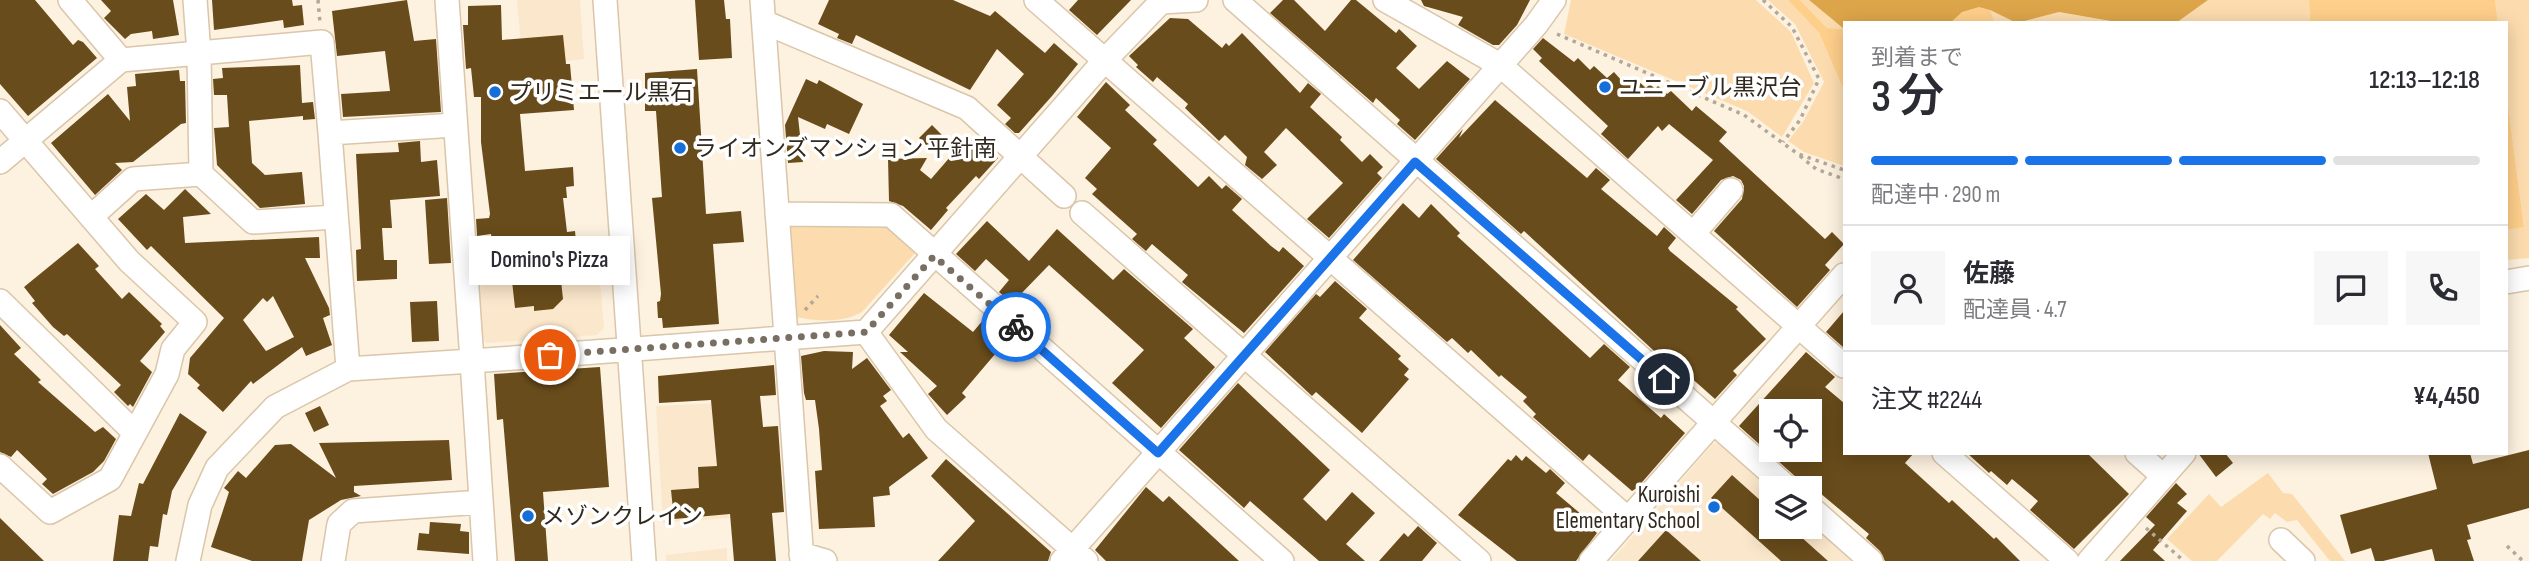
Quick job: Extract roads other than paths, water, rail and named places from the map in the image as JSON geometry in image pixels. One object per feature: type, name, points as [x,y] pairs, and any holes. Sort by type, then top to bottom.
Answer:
[{"type":"street","points":[[70,0],[121,60]]},
{"type":"street","points":[[195,0],[199,54],[201,174],[253,222],[336,217]]},
{"type":"street","points":[[447,0],[485,561]]},
{"type":"street","points":[[605,0],[644,561]]},
{"type":"street","points":[[1035,0],[1628,519]]},
{"type":"street","points":[[188,561],[200,505],[217,468],[275,407],[348,369],[866,332],[1160,1],[1196,0]]},
{"type":"street","points":[[1235,0],[1415,162],[1774,476]]},
{"type":"street","points":[[1385,0],[1500,65],[1843,365]]},
{"type":"street","points":[[866,332],[936,429],[1073,557],[1158,453],[1536,25],[1554,0]]},
{"type":"street","points":[[825,561],[802,558],[763,11],[967,108],[1064,196]]},
{"type":"street","points":[[0,162],[121,60],[322,42],[348,369]]},
{"type":"street","points":[[0,111],[129,261],[195,322],[173,349],[167,374],[110,479],[50,512],[0,466]]},
{"type":"street","points":[[330,134],[456,125]]},
{"type":"street","points":[[92,217],[133,179],[201,174]]},
{"type":"street","points":[[1693,234],[1731,190]]},
{"type":"street","points":[[1082,213],[1479,561]]},
{"type":"street","points":[[777,214],[891,215],[934,256],[1282,561]]},
{"type":"street","points":[[1591,561],[1843,276]]},
{"type":"street","points":[[2508,282],[2529,278]]},
{"type":"street","points":[[0,301],[135,433]]},
{"type":"street","points":[[1946,455],[2067,561]]},
{"type":"street","points":[[2139,455],[2163,476]]},
{"type":"street","points":[[2089,561],[2182,455]]},
{"type":"street","points":[[333,561],[339,524],[353,511],[481,502]]},
{"type":"street","points":[[1822,518],[1871,561]]},
{"type":"street","points":[[2281,540],[2303,561]]},
{"type":"place","name":"ユニーブル黒沢台","points":[[1605,87]]},
{"type":"place","name":"プリミエール黒石","points":[[495,92]]},
{"type":"place","name":"ライオンズマンション 平針南","points":[[680,148]]},
{"type":"place","name":"Domino's Pizza","points":[[550,355]]},
{"type":"place","name":"Kuroishi Elementary School","points":[[1714,507]]},
{"type":"place","name":"メゾンクレイン","points":[[528,516]]}]
